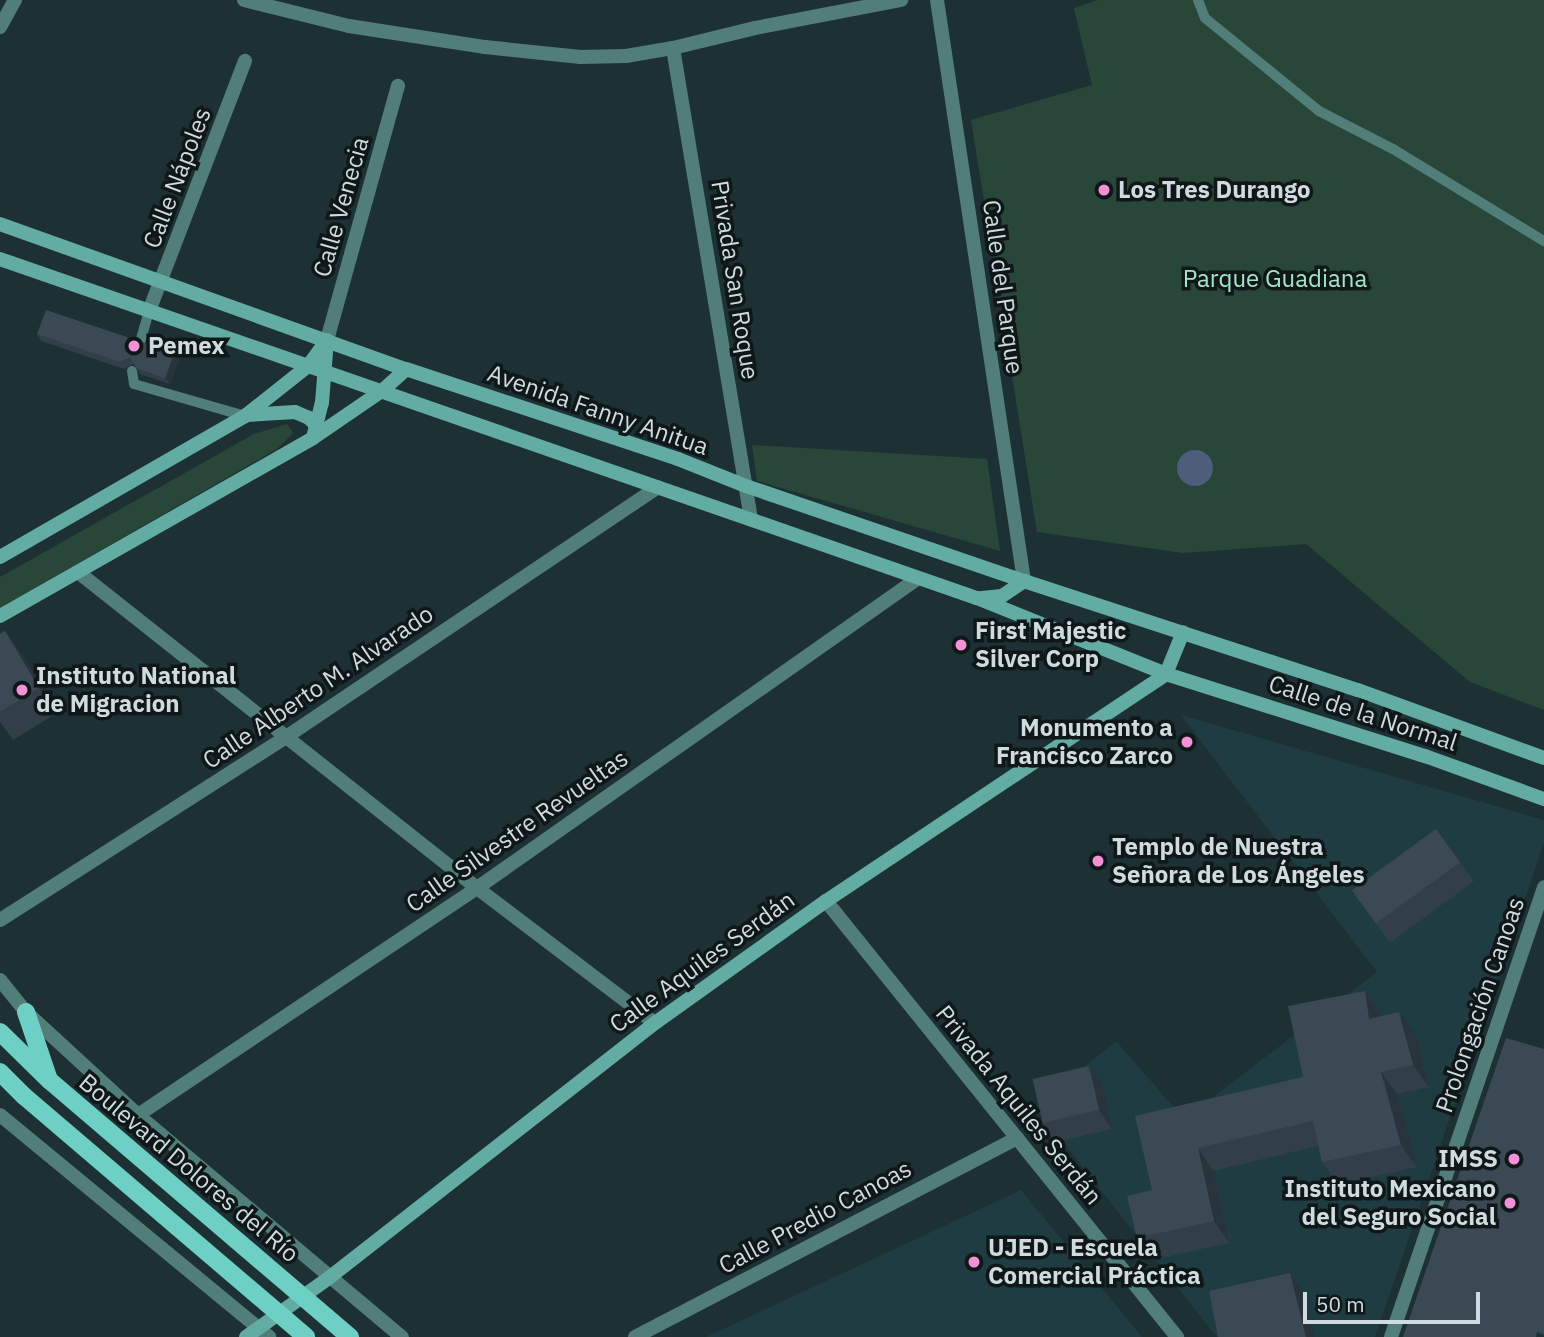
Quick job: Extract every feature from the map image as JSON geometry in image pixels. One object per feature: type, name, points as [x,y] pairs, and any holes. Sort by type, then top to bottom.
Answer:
[{"type":"main road","name":"Avenida Fanny Anitua","points":[[0,224],[406,369],[678,459],[746,486],[1024,581],[1183,632]]},
{"type":"main road","points":[[0,259],[977,598],[1166,674],[1183,632]]},
{"type":"main road","points":[[0,557],[245,416],[308,366],[327,340]]},
{"type":"main road","points":[[315,432],[326,372],[327,340]]},
{"type":"main road","points":[[0,616],[315,432],[383,390],[406,369]]},
{"type":"main road","points":[[245,416],[295,412],[309,418],[315,432]]},
{"type":"main road","points":[[977,598],[1002,596],[1024,581]]},
{"type":"main road","name":"Calle de la Normal","points":[[1183,632],[1544,758]]},
{"type":"main road","name":"Calle de la Normal","points":[[1166,674],[1425,756],[1544,799]]},
{"type":"main road","name":"Calle Aquiles Serdán","points":[[246,1337],[264,1333],[279,1314],[655,1023],[826,901],[1166,674]]},
{"type":"main road","points":[[26,1012],[49,1080]]},
{"type":"main road","name":"Boulevard Dolores del Río","points":[[0,1032],[49,1080],[350,1337]]},
{"type":"main road","points":[[0,1072],[24,1096],[306,1337]]},
{"type":"street","points":[[0,27],[15,0]]},
{"type":"street","points":[[244,0],[349,26],[485,47],[580,57],[626,56],[673,48],[755,28],[901,0]]},
{"type":"street","name":"Calle del Parque","points":[[937,0],[1024,581]]},
{"type":"street","name":"Privada San Roque","points":[[673,48],[751,520]]},
{"type":"street","name":"Calle Nápoles","points":[[149,311],[245,61]]},
{"type":"street","name":"Calle Venecia","points":[[327,340],[398,86]]},
{"type":"street","name":"Calle Alberto M. Alvarado","points":[[0,920],[286,737],[658,487]]},
{"type":"street","points":[[78,572],[477,888],[655,1023]]},
{"type":"street","name":"Calle Silvestre Revueltas","points":[[138,1115],[477,888],[917,579]]},
{"type":"street","name":"Prolongación Canoas","points":[[1391,1337],[1544,887]]},
{"type":"street","name":"Privada Aquiles Serdán","points":[[826,901],[1177,1337]]},
{"type":"street","points":[[0,980],[26,1012],[138,1115],[402,1337]]},
{"type":"street","points":[[0,1115],[264,1333]]},
{"type":"street","name":"Calle Predio Canoas","points":[[635,1337],[1017,1138]]},
{"type":"lane","points":[[1198,0],[1205,18],[1320,111],[1393,149],[1544,241]]},
{"type":"lane","points":[[139,346],[149,311]]},
{"type":"lane","points":[[132,371],[134,384],[245,416]]},
{"type":"shaded area","points":[[1195,450],[1207,456],[1213,468],[1207,480],[1195,486],[1183,480],[1177,468],[1183,456]]},
{"type":"shaded area","points":[[1181,715],[1544,820],[1544,843],[1375,1337],[1217,1337],[1035,1107],[1116,1041],[1184,1119],[1377,972]]},
{"type":"shaded area","name":"UJED - Escuela Comercial Práctica","points":[[1021,1190],[1142,1337],[706,1337]]},
{"type":"green space","name":"Parque Guadiana","points":[[1098,0],[1544,0],[1544,710],[1470,682],[1306,544],[1183,553],[1037,532],[971,120],[1092,85],[1074,8]]},
{"type":"green space","points":[[287,424],[293,433],[277,449],[0,608],[0,577],[254,434]]},
{"type":"green space","points":[[752,445],[987,459],[1000,551],[757,481]]},
{"type":"building","points":[[46,310],[127,337],[132,347],[142,342],[174,354],[165,378],[136,368],[130,357],[120,362],[37,334]]},
{"type":"building","points":[[5,631],[39,688],[0,712],[0,634]]},
{"type":"building","points":[[1436,829],[1460,862],[1376,923],[1352,890]]},
{"type":"building","points":[[1365,991],[1369,1019],[1399,1012],[1413,1065],[1381,1072],[1401,1145],[1322,1162],[1313,1121],[1198,1148],[1214,1221],[1137,1238],[1127,1196],[1152,1190],[1135,1116],[1303,1077],[1288,1006]]},
{"type":"building","name":"IMSS","points":[[1506,1038],[1544,1049],[1544,1335],[1537,1332],[1536,1337],[1403,1337]]},
{"type":"building","points":[[1089,1066],[1099,1110],[1043,1123],[1032,1079]]},
{"type":"building","points":[[1290,1273],[1306,1337],[1218,1337],[1209,1291]]},
{"type":"place","name":"Los Tres Durango","points":[[1104,190]]},
{"type":"place","name":"Pemex","points":[[134,346]]},
{"type":"place","name":"First Majestic Silver Corp","points":[[961,645]]},
{"type":"place","name":"Instituto National de Migracion","points":[[22,690]]},
{"type":"place","name":"Monumento a Francisco Zarco","points":[[1187,742]]},
{"type":"place","name":"Templo de Nuestra Señora de Los Ángeles","points":[[1098,861]]},
{"type":"place","name":"IMSS","points":[[1514,1159]]},
{"type":"place","name":"Instituto Mexicano del Seguro Social","points":[[1510,1203]]},
{"type":"place","name":"UJED - Escuela Comercial Práctica","points":[[974,1262]]}]
